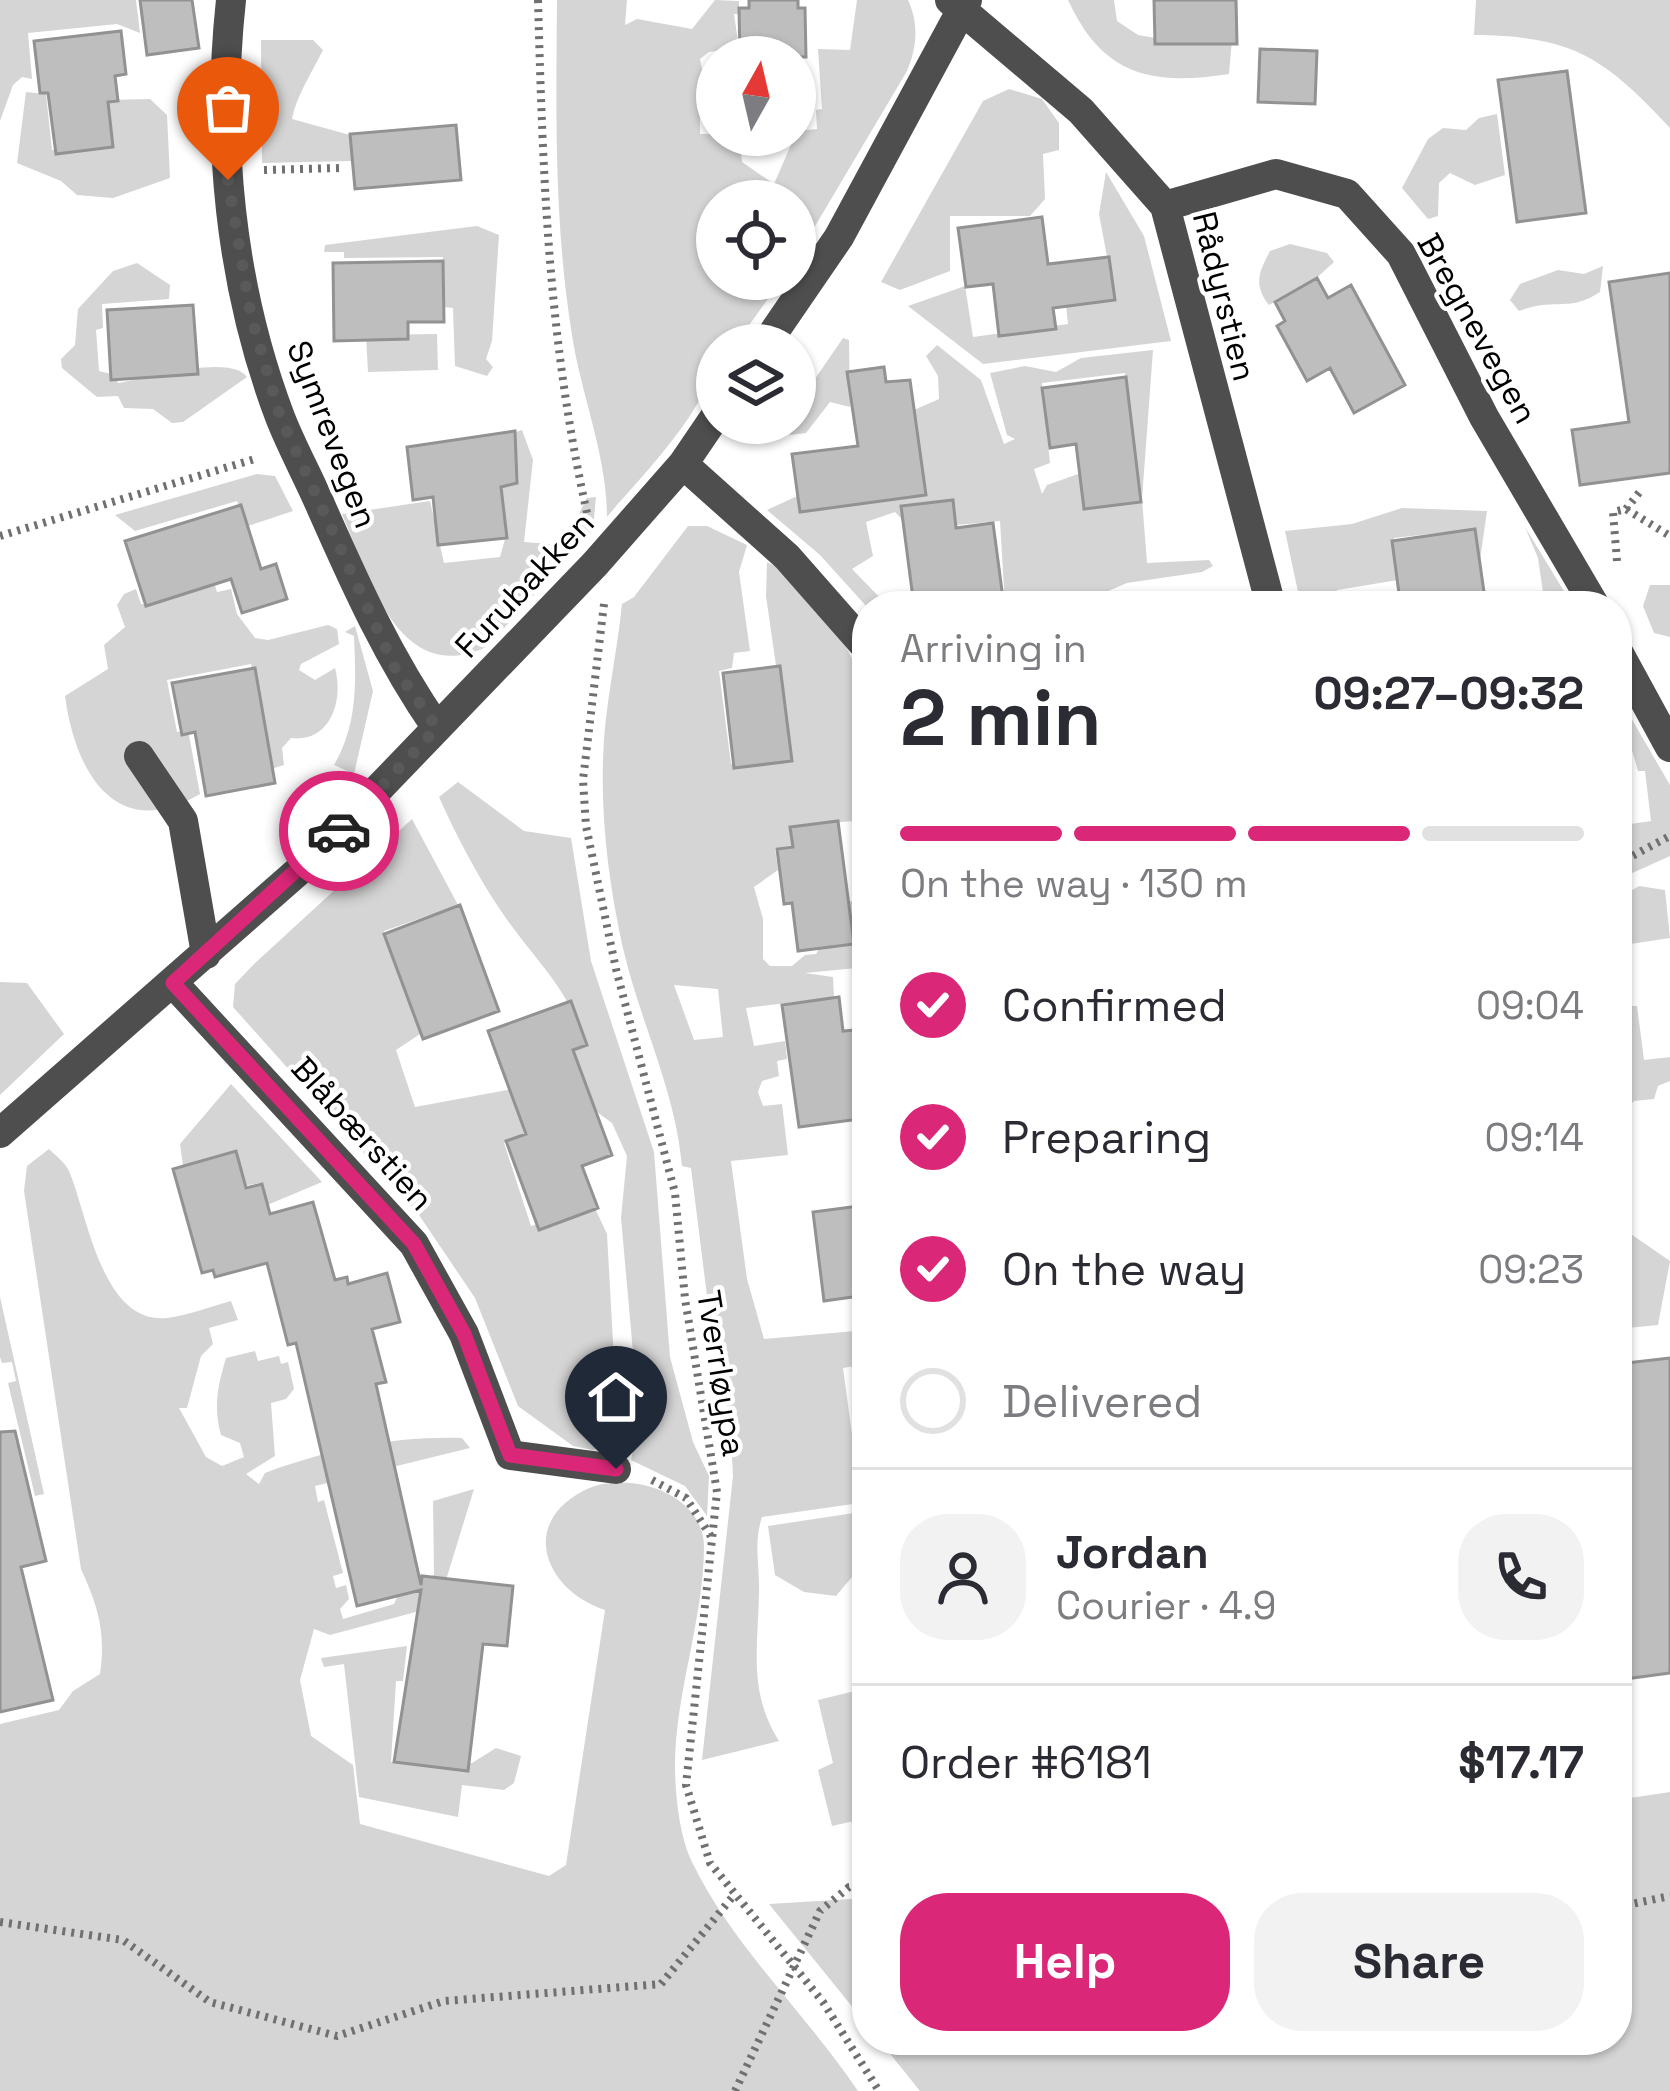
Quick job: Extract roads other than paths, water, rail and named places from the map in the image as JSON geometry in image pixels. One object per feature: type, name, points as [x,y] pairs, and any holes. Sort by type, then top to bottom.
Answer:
[{"type":"street","name":"Symrevegen","points":[[231,0],[223,133],[251,316],[293,445],[395,668],[437,728]]},
{"type":"street","name":"Rådyrstien","points":[[960,4],[1081,111],[1165,206],[1267,591]]},
{"type":"street","points":[[779,324],[839,237],[960,4]]},
{"type":"street","name":"Bregnevegen","points":[[1165,206],[1276,174],[1347,194],[1401,254],[1484,417],[1587,591]]},
{"type":"street","name":"Furubakken","points":[[0,1132],[303,868],[595,563],[696,444]]},
{"type":"street","points":[[682,464],[787,557],[852,631]]},
{"type":"street","points":[[1632,677],[1670,747]]},
{"type":"street","points":[[139,756],[182,821],[206,954]]},
{"type":"street","name":"Blåbærstien","points":[[173,983],[414,1244],[464,1334],[510,1455],[616,1469]]}]
